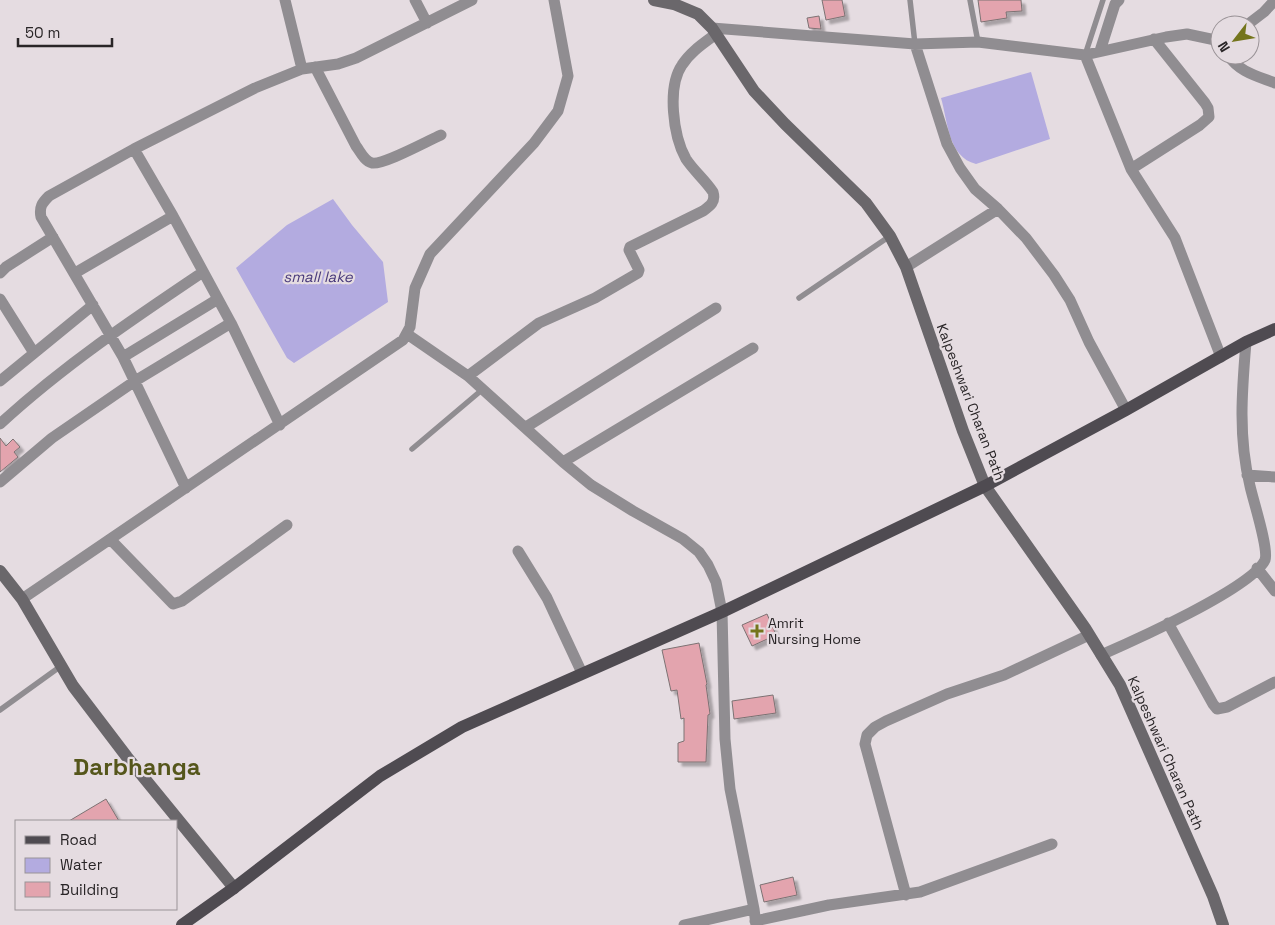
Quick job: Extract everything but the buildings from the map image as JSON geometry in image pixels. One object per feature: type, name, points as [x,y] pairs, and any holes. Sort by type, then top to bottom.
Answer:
[{"type":"main road","points":[[188,923],[380,776],[462,727],[722,612],[985,486],[1126,410],[1246,342],[1275,329]]},
{"type":"street","points":[[285,0],[302,69]]},
{"type":"street","points":[[415,0],[428,23]]},
{"type":"street","points":[[186,488],[123,357],[41,217],[40,209],[42,202],[49,196],[134,149],[255,88],[302,69],[338,64],[356,58],[472,0]]},
{"type":"street","points":[[22,599],[394,348],[403,340],[407,334],[416,288],[430,254],[534,143],[558,111],[568,76],[554,0]]},
{"type":"street","name":"Kalpeshwari Charan Path","points":[[654,0],[674,4],[698,14],[714,31],[754,91],[866,203],[890,236],[906,267],[963,432],[985,486],[1089,636],[1124,693],[1213,896],[1223,925]]},
{"type":"street","points":[[1100,51],[1115,4],[1119,0]]},
{"type":"street","points":[[1260,15],[1275,0]]},
{"type":"street","points":[[468,376],[539,323],[595,298],[638,273],[639,270],[629,250],[630,248],[703,211],[712,204],[713,192],[691,166],[684,153],[675,120],[673,94],[680,67],[714,31],[915,44],[978,42],[1085,55],[1154,39],[1187,34],[1210,40]]},
{"type":"street","points":[[1132,169],[1200,125],[1209,117],[1208,108],[1154,39]]},
{"type":"street","points":[[915,44],[947,144],[960,168],[970,182],[1026,238],[1059,283],[1070,300],[1088,342],[1126,410]]},
{"type":"street","points":[[1085,55],[1132,169],[1175,238],[1221,356]]},
{"type":"street","points":[[1236,65],[1250,74],[1275,83]]},
{"type":"street","points":[[315,67],[356,146],[370,163],[378,163],[390,159],[441,135]]},
{"type":"street","points":[[134,149],[231,323],[280,425]]},
{"type":"street","points":[[906,267],[998,208]]},
{"type":"street","points":[[75,274],[173,216]]},
{"type":"street","points":[[0,273],[6,267],[53,237]]},
{"type":"street","points":[[0,424],[36,391],[110,335],[204,272]]},
{"type":"street","points":[[0,299],[34,353]]},
{"type":"street","points":[[123,357],[218,299]]},
{"type":"street","points":[[0,381],[93,306]]},
{"type":"street","points":[[526,427],[716,308]]},
{"type":"street","points":[[0,482],[52,438],[135,381],[231,323]]},
{"type":"street","points":[[407,334],[468,376],[591,485],[684,539],[699,552],[708,565],[716,582],[722,612],[725,739],[730,789],[754,909],[755,923],[829,905],[906,895],[934,888],[1052,844]]},
{"type":"street","points":[[1101,655],[1232,590],[1264,560],[1266,545],[1247,475],[1241,429],[1246,342]]},
{"type":"street","points":[[563,462],[753,348]]},
{"type":"street","points":[[1247,475],[1275,477]]},
{"type":"street","points":[[110,540],[173,604],[182,601],[287,525]]},
{"type":"street","points":[[518,551],[547,598],[582,673]]},
{"type":"street","points":[[1257,568],[1275,591]]},
{"type":"street","points":[[0,571],[22,599],[73,686],[127,757],[234,888]]},
{"type":"street","points":[[1168,623],[1217,708],[1227,707],[1275,682]]},
{"type":"street","points":[[906,895],[865,744],[867,735],[875,727],[886,721],[947,694],[1004,675],[1089,636]]},
{"type":"street","points":[[684,925],[754,909]]},
{"type":"lane","points":[[910,0],[915,44]]},
{"type":"lane","points":[[970,0],[978,42]]},
{"type":"lane","points":[[1085,55],[1103,0]]},
{"type":"lane","points":[[799,298],[890,236]]},
{"type":"lane","points":[[412,449],[483,389]]},
{"type":"lane","points":[[0,710],[61,666]]},
{"type":"water","points":[[1031,72],[1050,139],[976,164],[967,160],[954,146],[941,98]]},
{"type":"water","name":"small lake","points":[[333,199],[383,262],[388,302],[294,363],[287,358],[236,268],[287,225]]},
{"type":"place","name":"Amrit Nursing Home","points":[[757,631]]},
{"type":"district","name":"Darbhanga","points":[[137,767]]}]
